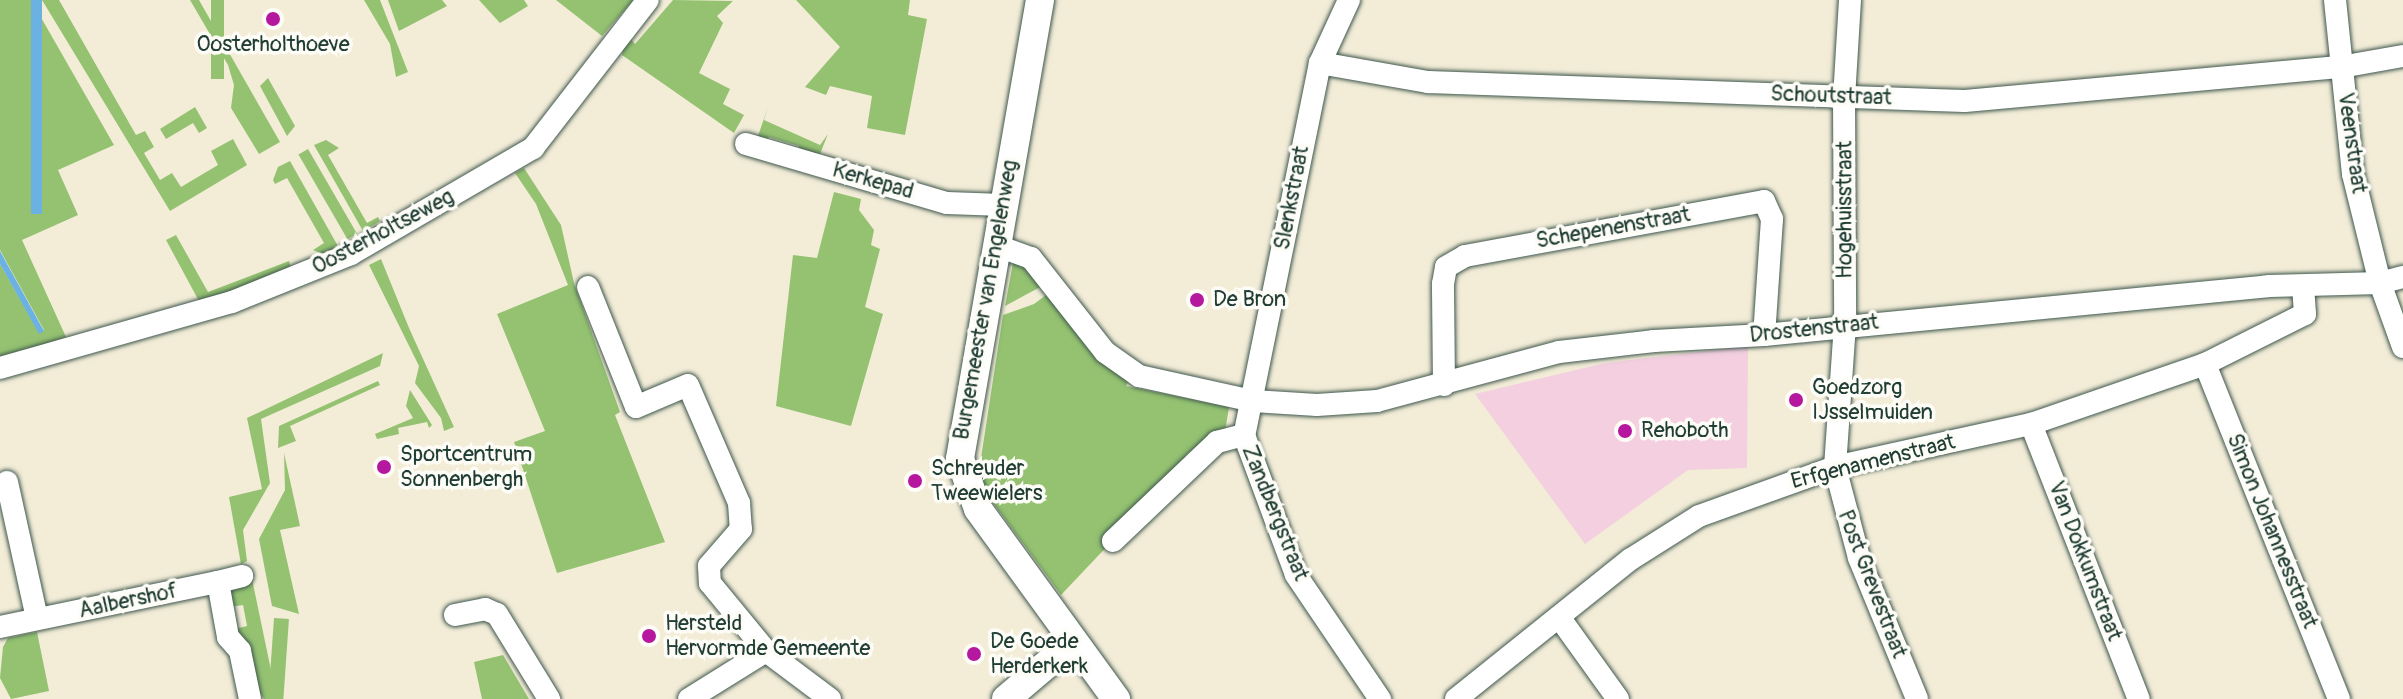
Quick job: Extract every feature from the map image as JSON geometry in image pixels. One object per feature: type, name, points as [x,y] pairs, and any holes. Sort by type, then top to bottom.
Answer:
[{"type":"street","name":"Oosterholtseweg","points":[[0,368],[232,302],[351,254],[533,148],[648,0]]},
{"type":"street","name":"Burgemeester van Engelenweg","points":[[1040,0],[960,440],[962,469],[978,509],[1116,699]]},
{"type":"street","name":"Slenkstraat","points":[[1253,401],[1320,63],[1349,0]]},
{"type":"street","name":"Hogehuisstraat","points":[[1835,467],[1845,324],[1844,97],[1850,0]]},
{"type":"street","name":"Veenstraat","points":[[2335,0],[2353,174],[2380,283],[2403,347]]},
{"type":"street","name":"Schoutstraat","points":[[1320,63],[1428,82],[1965,101],[2341,67],[2403,56]]},
{"type":"street","name":"Kerkepad","points":[[746,144],[947,203],[1003,205]]},
{"type":"street","name":"Schepenenstraat","points":[[1444,385],[1443,284],[1446,267],[1465,256],[1764,201],[1772,219],[1764,335]]},
{"type":"street","name":"Drostenstraat","points":[[995,245],[1031,258],[1122,367],[1155,382],[1253,401],[1377,401],[1559,352],[1764,335],[1845,324],[2303,286],[2380,283],[2403,277]]},
{"type":"street","name":"Erfgenamenstraat","points":[[1456,699],[1631,559],[1699,516],[1835,467],[2031,424],[2205,364],[2305,314],[2303,286]]},
{"type":"street","points":[[588,287],[636,407],[688,385],[743,515],[739,533],[709,566],[708,579],[736,621],[766,651],[830,699]]},
{"type":"street","name":"Simon Johannesstraat","points":[[2205,364],[2339,699]]},
{"type":"street","name":"Zandbergstraat","points":[[1253,401],[1244,435],[1296,575],[1380,699]]},
{"type":"street","name":"Van Dokkumstraat","points":[[2031,424],[2139,699]]},
{"type":"street","points":[[1113,541],[1217,442],[1244,435]]},
{"type":"street","name":"Post Grevestraat","points":[[1835,467],[1859,558],[1917,699]]},
{"type":"street","points":[[7,482],[37,619]]},
{"type":"street","name":"Aalbershof","points":[[0,627],[242,576]]},
{"type":"street","points":[[218,582],[228,637],[240,651],[250,699]]},
{"type":"street","points":[[455,615],[481,609],[497,614],[549,699]]},
{"type":"street","points":[[1559,617],[1618,699]]},
{"type":"street","points":[[1006,699],[1079,649]]},
{"type":"street","points":[[1026,699],[1079,649]]},
{"type":"street","points":[[689,699],[766,651]]},
{"type":"shaded area","name":"Rehoboth","points":[[1748,346],[1747,468],[1688,470],[1585,544],[1475,394],[1605,363]]},
{"type":"green space","points":[[0,0],[31,0],[114,145],[58,170],[78,215],[22,240],[66,337],[0,359],[0,264],[39,333],[44,330],[0,250]]},
{"type":"green space","points":[[42,0],[59,0],[136,135],[145,131],[154,147],[144,153],[160,180],[172,173],[181,187],[218,165],[211,151],[233,139],[247,165],[170,211]]},
{"type":"green space","points":[[190,0],[199,0],[280,142],[259,154],[231,108],[234,85],[228,65]]},
{"type":"green space","points":[[211,0],[224,0],[224,79],[211,79]]},
{"type":"green space","points":[[364,0],[380,0],[408,72],[396,77],[390,44]]},
{"type":"green space","points":[[388,0],[442,0],[447,6],[399,31]]},
{"type":"green space","points":[[479,0],[524,0],[528,6],[500,23]]},
{"type":"green space","points":[[556,0],[633,0],[602,36]]},
{"type":"green space","points":[[673,0],[733,1],[717,16],[723,23],[699,73],[730,89],[723,104],[744,115],[734,133],[622,55],[624,46],[631,39],[635,44]]},
{"type":"green space","points":[[796,0],[910,0],[908,15],[927,19],[905,135],[867,128],[872,96],[830,86],[826,95],[805,87],[840,47]]},
{"type":"green space","points":[[268,78],[295,126],[287,136],[260,86]]},
{"type":"green space","points":[[195,107],[207,128],[199,133],[193,123],[166,139],[160,129]]},
{"type":"green space","points":[[768,107],[764,120],[820,145],[828,134],[820,154],[798,151],[799,146],[769,137],[766,143],[758,136]]},
{"type":"green space","points":[[326,140],[339,148],[328,155],[367,223],[378,217],[380,221],[363,231],[314,145]]},
{"type":"green space","points":[[308,149],[357,234],[347,239],[298,154]]},
{"type":"green space","points":[[290,161],[339,248],[325,255],[313,250],[324,243],[287,178],[275,184],[273,180],[278,167]]},
{"type":"green space","points":[[524,168],[561,225],[574,283],[620,412],[615,415],[665,542],[557,573],[514,442],[545,431],[497,314],[568,285],[536,204],[515,173]]},
{"type":"green space","points":[[834,192],[861,199],[859,210],[874,230],[871,245],[880,249],[865,307],[883,314],[851,426],[776,406],[793,255],[817,258]]},
{"type":"green space","points":[[176,235],[208,292],[289,261],[292,272],[200,303],[166,240]]},
{"type":"green space","points":[[1014,258],[1044,285],[1005,306]]},
{"type":"green space","points":[[381,259],[454,427],[444,431],[441,418],[415,383],[419,366],[369,265]]},
{"type":"green space","points":[[1050,292],[1129,380],[1126,386],[1229,407],[1225,432],[1205,439],[1185,456],[1185,464],[1061,595],[988,496],[979,471],[1003,315],[1034,304]]},
{"type":"green space","points":[[383,353],[380,366],[261,419],[270,483],[243,530],[247,561],[241,564],[229,497],[262,489],[247,418]]},
{"type":"green space","points":[[378,381],[380,385],[290,426],[296,441],[278,448],[279,426]]},
{"type":"green space","points":[[410,390],[432,425],[429,428],[427,422],[398,428],[399,434],[377,439],[375,434],[413,418],[406,406]]},
{"type":"green space","points":[[284,453],[300,526],[280,530],[299,614],[272,606],[259,539],[285,490]]},
{"type":"green space","points":[[252,579],[277,699],[264,699],[256,687],[235,629],[247,626],[243,605],[229,607],[231,587]]},
{"type":"green space","points":[[274,618],[289,619],[283,699],[268,699]]},
{"type":"green space","points":[[37,632],[49,691],[11,699],[0,678],[3,647],[8,638]]},
{"type":"green space","points":[[503,655],[529,699],[482,699],[474,662]]},
{"type":"water","points":[[31,0],[42,0],[42,214],[31,214]]},
{"type":"water","points":[[0,251],[44,331],[39,334],[0,264]]},
{"type":"place","name":"Oosterholthoeve","points":[[273,19]]},
{"type":"place","name":"De Bron","points":[[1197,300]]},
{"type":"place","name":"Goedzorg IJsselmuiden","points":[[1796,400]]},
{"type":"place","name":"Rehoboth","points":[[1625,431]]},
{"type":"place","name":"Sportcentrum Sonnenbergh","points":[[384,467]]},
{"type":"place","name":"Schreuder Tweewielers","points":[[915,481]]},
{"type":"place","name":"Hersteld Hervormde Gemeente","points":[[649,636]]},
{"type":"place","name":"De Goede Herderkerk","points":[[974,654]]}]
